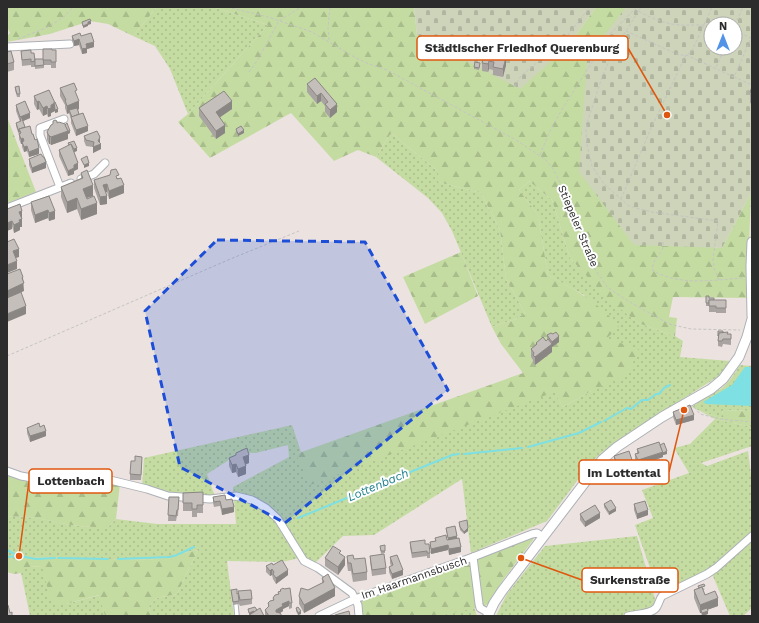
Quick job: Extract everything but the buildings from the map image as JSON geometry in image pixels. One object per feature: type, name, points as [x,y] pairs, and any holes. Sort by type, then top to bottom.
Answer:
[{"type":"street","points":[[7,47],[70,44]]},
{"type":"street","points":[[60,187],[40,135],[40,128],[64,119]]},
{"type":"street","points":[[7,208],[94,174],[105,163]]},
{"type":"street","points":[[752,242],[752,316]]},
{"type":"street","points":[[489,614],[502,591],[606,455],[655,421],[711,389],[726,376],[739,357],[752,324]]},
{"type":"street","points":[[7,470],[21,476],[38,479],[102,478],[147,489],[168,496],[210,499],[236,496],[252,500],[266,508],[278,520],[304,562],[318,568],[352,593],[355,599]]},
{"type":"street","name":"Im Haarmannsbusch","points":[[319,616],[355,599],[473,558],[494,548],[532,534],[537,534],[543,537]]},
{"type":"street","points":[[628,616],[652,611],[656,608],[662,596],[716,568],[752,536]]},
{"type":"street","name":"Im Haarmannsbusch","points":[[473,558],[480,608],[489,614]]},
{"type":"street","name":"Im Haarmannsbusch","points":[[355,599],[359,616]]},
{"type":"lane","points":[[236,605],[237,616]]},
{"type":"path","points":[[14,42],[20,38],[48,27],[65,16],[72,7]]},
{"type":"path","name":"Stiepeler Straße","points":[[228,7],[268,17],[312,32],[329,40],[356,58],[387,70],[516,140],[540,155],[553,168],[570,201],[591,263],[607,287],[628,301],[669,324],[699,329],[746,330],[752,324]]},
{"type":"path","points":[[249,72],[279,21],[301,7]]},
{"type":"path","points":[[329,40],[328,28],[330,7]]},
{"type":"path","points":[[514,87],[521,76],[564,41],[590,7]]},
{"type":"path","points":[[641,7],[614,50],[602,77],[588,120],[586,130],[587,145],[592,166],[600,180],[629,206],[718,221],[713,260],[714,268],[719,280]]},
{"type":"path","points":[[540,155],[548,135],[561,111],[610,35],[635,9],[669,24],[703,24]]},
{"type":"path","points":[[620,199],[652,126],[686,55],[691,53],[703,26]]},
{"type":"path","points":[[625,31],[678,55],[686,55],[752,85]]},
{"type":"path","points":[[734,77],[752,37]]},
{"type":"path","points":[[715,68],[721,56]]},
{"type":"path","points":[[7,356],[228,260],[299,231]]},
{"type":"path","points":[[663,242],[664,246],[661,253],[653,261],[653,271],[674,280],[719,280],[751,277]]},
{"type":"path","points":[[688,401],[700,414],[720,419],[752,422]]},
{"type":"highlighted area","points":[[217,240],[365,242],[448,390],[285,523],[180,467],[145,311]]},
{"type":"green space","points":[[7,7],[157,7],[133,36],[108,24],[90,21],[50,34],[7,42],[7,36],[10,33],[7,27]]},
{"type":"green space","points":[[157,7],[213,7],[268,25],[188,114],[170,69],[155,46],[133,36]]},
{"type":"green space","points":[[213,7],[414,7],[417,35],[568,46],[596,7],[626,7],[715,248],[722,248],[751,193],[747,298],[673,297],[669,317],[677,318],[675,336],[638,323],[605,296],[570,258],[552,200],[529,181],[519,190],[538,215],[548,275],[595,303],[611,318],[619,327],[607,338],[639,350],[627,375],[591,391],[563,407],[554,392],[310,485],[296,454],[523,373],[501,344],[492,327],[516,319],[525,313],[506,279],[500,230],[481,193],[438,182],[438,171],[391,133],[376,157],[358,150],[334,161],[291,113],[210,158],[178,122],[188,114],[268,25]]},
{"type":"green space","points":[[414,7],[596,7],[568,46],[520,89],[417,35]]},
{"type":"green space","points":[[626,7],[752,7],[752,186],[751,193],[722,248],[634,245],[579,172],[587,58]]},
{"type":"green space","points":[[7,117],[36,192],[7,203]]},
{"type":"green space","points":[[391,133],[438,171],[438,182],[481,193],[500,230],[506,279],[525,313],[516,319],[492,327],[452,231],[442,213],[428,198],[376,157]]},
{"type":"green space","points":[[529,181],[552,200],[570,258],[606,296],[638,323],[675,336],[683,341],[680,357],[730,361],[719,376],[640,426],[601,453],[589,465],[547,521],[471,553],[462,479],[374,535],[343,536],[314,564],[304,557],[282,562],[227,561],[234,616],[151,616],[149,606],[157,598],[177,594],[198,550],[149,560],[32,557],[7,561],[7,517],[16,516],[34,518],[70,525],[94,527],[108,527],[116,519],[157,524],[236,524],[233,487],[289,457],[288,445],[256,453],[240,453],[207,474],[215,497],[162,493],[142,487],[144,458],[292,425],[301,452],[296,454],[554,391],[563,407],[591,391],[607,338],[584,295],[548,275],[538,215],[519,190]]},
{"type":"green space","points":[[461,252],[478,296],[425,324],[403,277]]},
{"type":"green space","points":[[740,365],[752,366],[752,411],[723,410],[721,418],[692,407],[722,388]]},
{"type":"green space","points":[[698,410],[721,418],[723,410],[752,411],[752,427],[715,419]]},
{"type":"green space","points":[[715,419],[752,427],[752,446],[701,463],[707,466],[748,451],[752,482],[752,535],[716,568],[659,594],[635,525],[653,518],[642,490],[689,473],[674,448],[690,444]]},
{"type":"green space","points":[[7,473],[11,476],[99,479],[120,484],[116,519],[108,527],[98,527],[71,525],[26,517],[7,517]]},
{"type":"green space","points":[[637,536],[655,599],[655,603],[651,607],[645,610],[618,616],[496,616],[507,594],[545,546]]},
{"type":"green space","points":[[534,537],[503,580],[490,602],[485,606],[438,616],[362,616],[357,593],[476,559],[495,550]]},
{"type":"green space","points":[[752,538],[752,608],[743,616],[730,616],[712,574]]},
{"type":"green space","points":[[198,550],[177,594],[157,598],[149,606],[151,616],[105,616],[99,595],[66,604],[52,605],[42,567],[27,568],[21,573],[14,574],[7,572],[7,560],[32,557],[149,560]]},
{"type":"green space","points":[[42,567],[66,604],[100,595],[105,616],[30,616],[21,573],[24,568]]},
{"type":"green space","points":[[474,607],[477,616],[438,616]]},
{"type":"water","points":[[745,367],[752,367],[752,406],[706,404],[703,402],[732,385]]},
{"type":"waterway","name":"Lottenbach","points":[[604,421],[627,408],[631,409],[642,400],[648,400],[656,394],[659,394],[664,388],[670,385]]},
{"type":"waterway","name":"Lottenbach","points":[[528,447],[579,433],[601,422]]},
{"type":"waterway","name":"Lottenbach","points":[[464,454],[522,448]]},
{"type":"waterway","name":"Lottenbach","points":[[298,518],[452,455],[459,454]]},
{"type":"waterway","name":"Lottenbach","points":[[179,554],[194,547]]},
{"type":"waterway","name":"Lottenbach","points":[[7,550],[18,556]]},
{"type":"waterway","name":"Lottenbach","points":[[118,559],[170,557],[177,555]]},
{"type":"waterway","name":"Lottenbach","points":[[7,557],[19,556],[36,559],[55,558]]},
{"type":"waterway","name":"Lottenbach","points":[[58,558],[108,559]]},
{"type":"place","name":"Städtischer Friedhof Querenburg","points":[[667,115]]},
{"type":"place","name":"Im Lottental","points":[[684,410]]},
{"type":"place","name":"Lottenbach","points":[[19,556]]},
{"type":"place","name":"Surkenstraße","points":[[521,558]]}]
